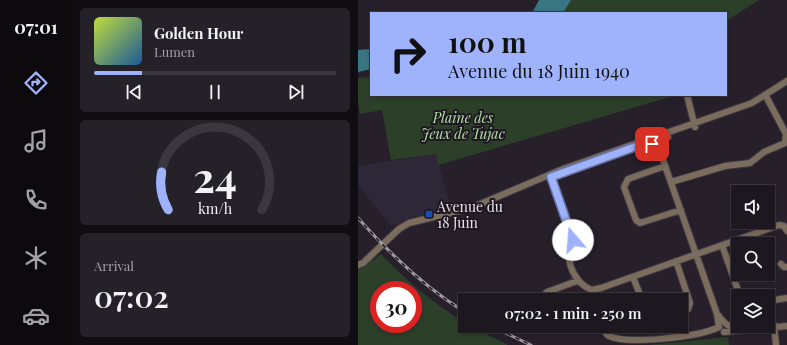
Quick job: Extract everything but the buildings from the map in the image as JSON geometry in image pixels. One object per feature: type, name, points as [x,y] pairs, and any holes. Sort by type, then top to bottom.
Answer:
[{"type":"street","points":[[551,176],[656,141],[752,103],[787,81]]},
{"type":"street","points":[[694,125],[756,103],[787,86]]},
{"type":"street","points":[[687,96],[694,125]]},
{"type":"street","points":[[671,182],[725,166],[750,163],[764,152],[778,147],[786,140],[786,134],[767,98]]},
{"type":"street","points":[[656,141],[722,327]]},
{"type":"street","points":[[360,263],[396,234],[399,229],[409,223],[471,208],[614,151],[656,141]]},
{"type":"street","points":[[665,166],[628,179],[625,182],[624,187],[636,220],[640,223],[681,210]]},
{"type":"street","points":[[551,176],[573,237],[569,258],[577,281],[592,290],[779,225],[784,226],[787,231]]},
{"type":"street","points":[[722,245],[738,289]]},
{"type":"street","points":[[676,261],[687,293]]},
{"type":"street","points":[[633,277],[639,293]]},
{"type":"street","points":[[545,293],[577,281]]},
{"type":"street","points":[[688,297],[690,303],[688,309]]},
{"type":"street","points":[[775,300],[787,298]]},
{"type":"street","points":[[775,326],[787,324]]},
{"type":"street","points":[[722,327],[731,328]]},
{"type":"street","points":[[607,333],[608,335],[626,342],[640,342],[706,333],[722,327],[731,327]]},
{"type":"street","points":[[773,333],[776,345]]},
{"type":"shaded area","points":[[436,154],[451,209],[412,217],[398,226],[395,223],[391,226],[358,185],[358,166]]},
{"type":"green space","points":[[571,0],[759,0],[727,20],[727,12],[564,12]]},
{"type":"green space","name":"Plaine des Jeux de Tujac","points":[[370,77],[370,96],[670,97],[438,165],[436,154],[391,160],[382,110],[360,114],[358,101],[358,78]]},
{"type":"green space","points":[[381,254],[409,281],[370,281],[370,333],[422,333],[422,292],[458,318],[458,333],[485,333],[508,345],[358,345],[358,267],[373,260]]},
{"type":"green space","points":[[728,337],[729,345],[649,345]]},
{"type":"water","points":[[539,0],[571,0],[564,12],[533,12]]},
{"type":"water","points":[[370,49],[370,69],[358,72],[358,50]]},
{"type":"railway","points":[[358,218],[408,269],[435,292],[458,307]]},
{"type":"railway","points":[[506,333],[531,345]]},
{"type":"place","name":"Avenue du 18 Juin","points":[[429,214]]},
{"type":"route","points":[[573,240],[551,177],[640,145],[652,144]]}]
